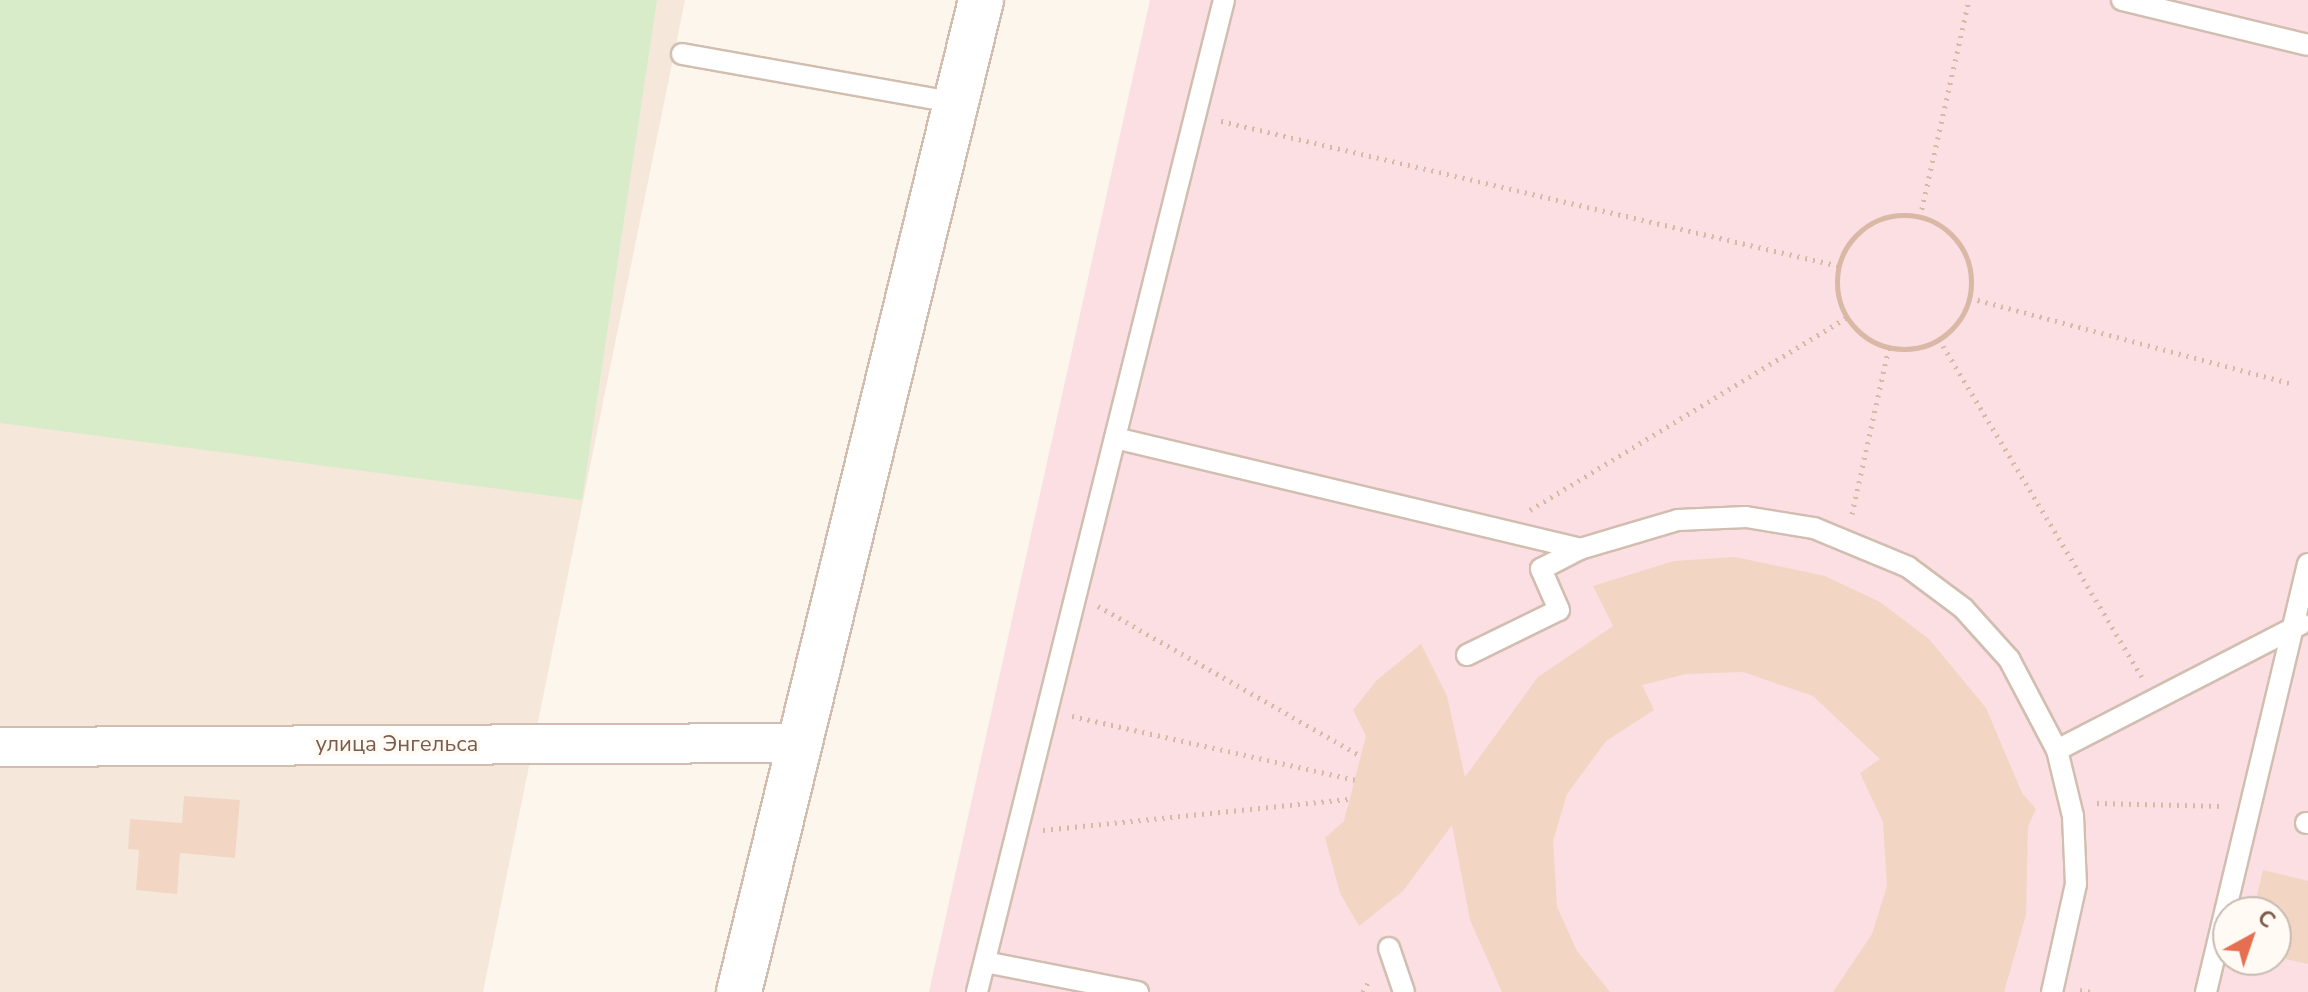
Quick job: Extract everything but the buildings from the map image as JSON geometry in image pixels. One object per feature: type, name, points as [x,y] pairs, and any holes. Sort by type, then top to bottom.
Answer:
[{"type":"main road","points":[[739,992],[795,743],[981,0]]},
{"type":"street","name":"улица Энгельса","points":[[0,747],[795,743]]},
{"type":"lane","points":[[977,992],[1224,0]]},
{"type":"lane","points":[[2122,0],[2308,45]]},
{"type":"lane","points":[[682,54],[956,103]]},
{"type":"lane","points":[[1115,438],[1580,549]]},
{"type":"lane","points":[[1541,569],[1580,549],[1644,526],[1712,517],[1780,521],[1846,538],[1908,567],[1963,608],[2021,678],[2057,750],[2071,803],[2076,884],[2052,992]]},
{"type":"lane","points":[[1467,655],[1559,610],[1522,535]]},
{"type":"lane","points":[[2206,992],[2300,624],[2308,564]]},
{"type":"lane","points":[[2057,750],[2300,624]]},
{"type":"lane","points":[[1389,948],[1404,992]]},
{"type":"lane","points":[[985,962],[1138,992]]},
{"type":"path","points":[[1920,217],[1969,0]]},
{"type":"path","points":[[1195,115],[1839,266]]},
{"type":"path","points":[[1894,216],[1920,217],[1944,228],[1962,247],[1970,272],[1970,298],[1959,321],[1939,339],[1915,348],[1889,347],[1865,336],[1847,317],[1838,292],[1839,266],[1864,228],[1894,216]]},
{"type":"path","points":[[1970,298],[2293,384]]},
{"type":"path","points":[[1498,530],[1847,317]]},
{"type":"path","points":[[1939,339],[2155,699]]},
{"type":"path","points":[[1846,538],[1889,347]]},
{"type":"path","points":[[1076,594],[1361,756]]},
{"type":"path","points":[[1048,710],[1355,780]]},
{"type":"path","points":[[1019,832],[1350,799]]},
{"type":"path","points":[[2071,803],[2252,807]]},
{"type":"shaded area","points":[[0,0],[685,0],[483,992],[0,992]]},
{"type":"shaded area","points":[[1150,0],[2308,0],[2308,992],[929,992]]},
{"type":"green space","points":[[0,0],[657,0],[582,500],[0,423]]}]
